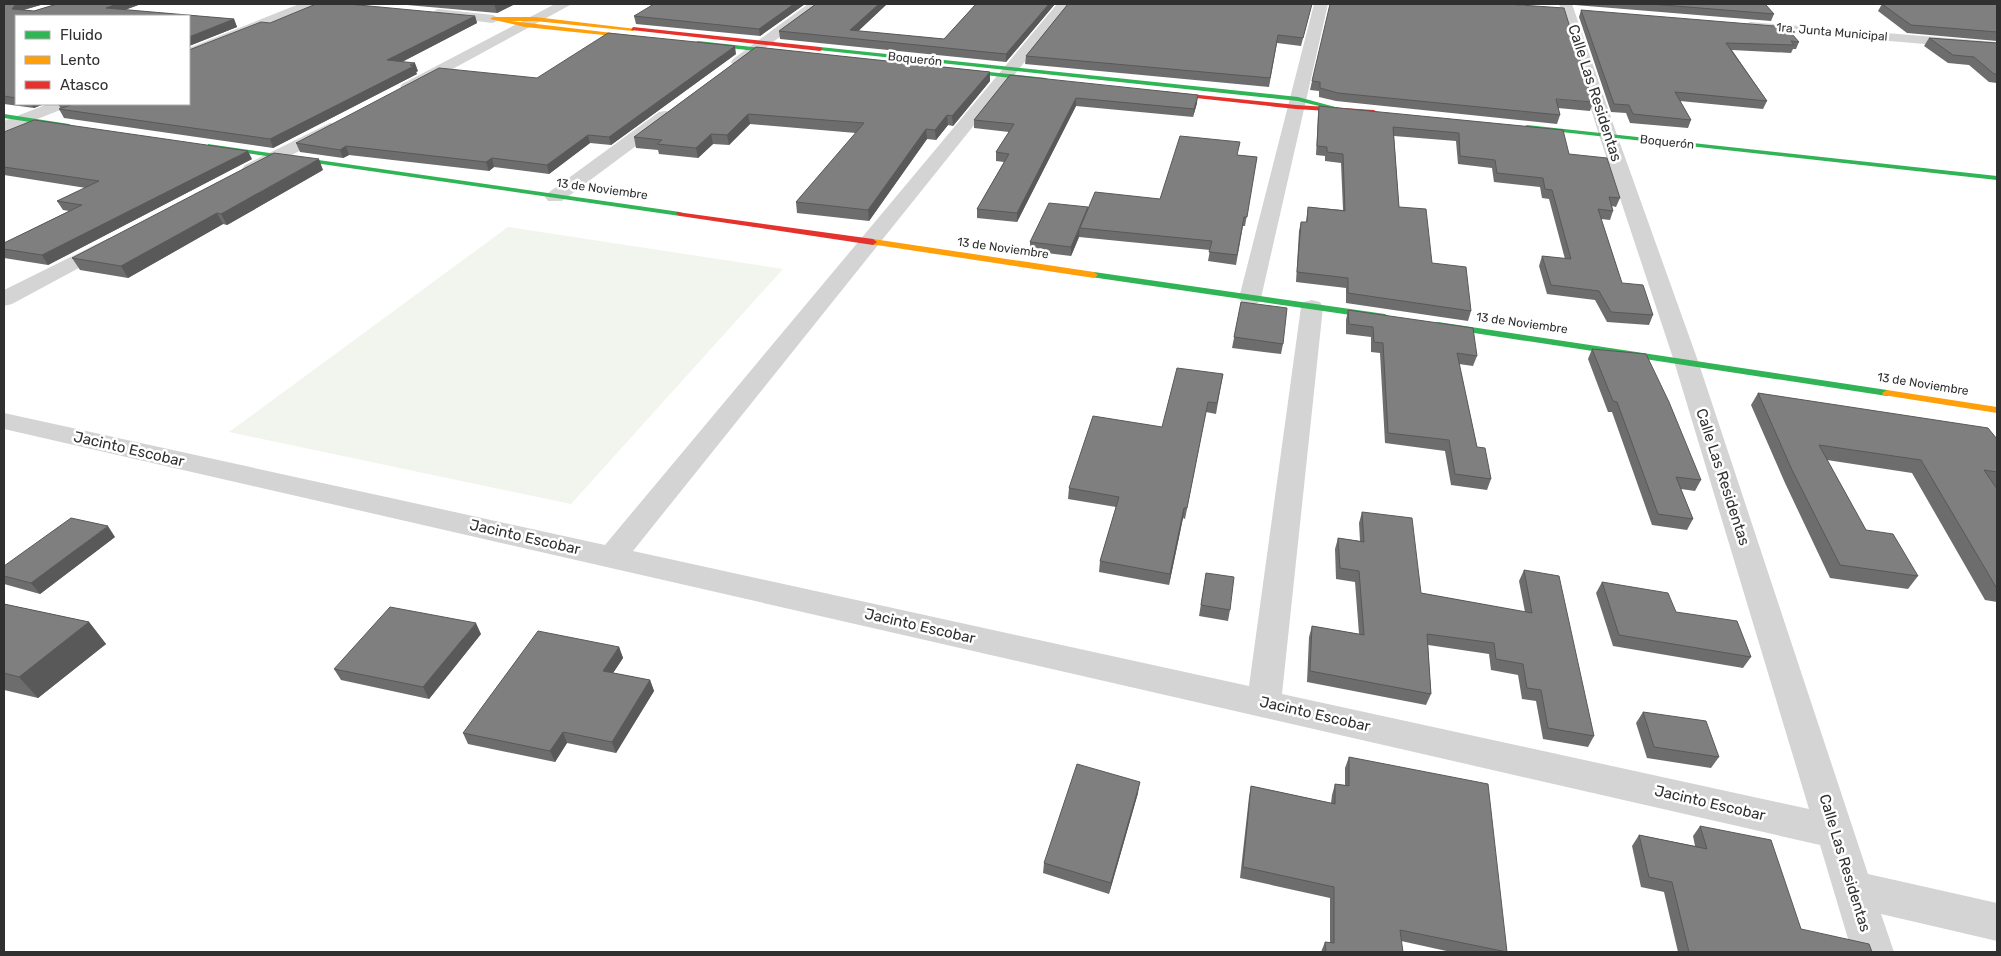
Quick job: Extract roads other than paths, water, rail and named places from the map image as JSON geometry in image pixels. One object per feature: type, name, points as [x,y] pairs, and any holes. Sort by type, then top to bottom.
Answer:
[{"type":"street","points":[[190,53],[310,4]]},
{"type":"street","points":[[396,92],[565,4]]},
{"type":"street","points":[[723,73],[816,4]]},
{"type":"street","points":[[612,557],[1064,4]]},
{"type":"street","points":[[1250,298],[1321,4]]},
{"type":"street","name":"Calle Las Residentas","points":[[1569,9],[1608,136],[1686,361],[1873,952]]},
{"type":"street","name":"Boquerón","points":[[426,12],[1384,113]]},
{"type":"street","name":"1ra. Junta Municipal","points":[[1734,24],[1997,46]]},
{"type":"street","points":[[4,127],[59,105]]},
{"type":"street","points":[[555,196],[675,108]]},
{"type":"street","points":[[4,116],[82,128]]},
{"type":"street","points":[[232,179],[345,120]]},
{"type":"street","name":"Boquerón","points":[[1510,126],[1997,178]]},
{"type":"street","name":"13 de Noviembre","points":[[199,144],[1400,320]]},
{"type":"street","points":[[4,299],[127,234]]},
{"type":"street","points":[[1264,703],[1312,307]]},
{"type":"street","name":"13 de Noviembre","points":[[1430,324],[1686,361],[1997,410]]},
{"type":"street","name":"Jacinto Escobar","points":[[4,420],[1836,832]]},
{"type":"street","points":[[1853,889],[1997,922]]}]
